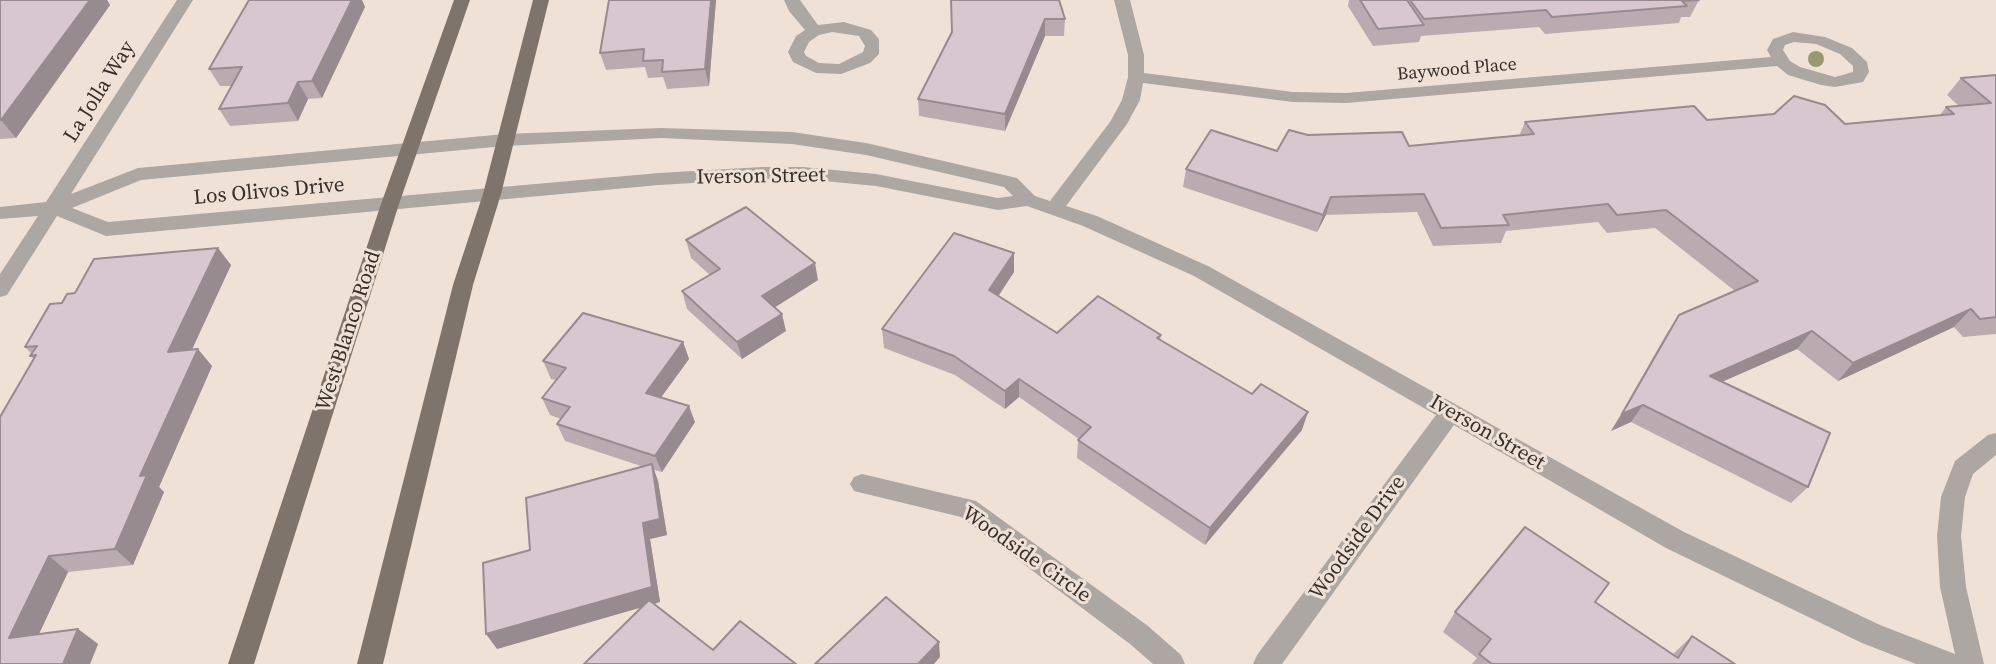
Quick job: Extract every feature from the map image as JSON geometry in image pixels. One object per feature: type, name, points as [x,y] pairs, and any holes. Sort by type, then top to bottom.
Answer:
[{"type":"main road","name":"West Blanco Road","points":[[241,664],[390,204],[462,0]]},
{"type":"main road","points":[[370,664],[463,285],[492,194],[541,0]]},
{"type":"street","name":"La Jolla Way","points":[[0,290],[185,0]]},
{"type":"street","points":[[792,0],[797,11],[814,31]]},
{"type":"street","points":[[1055,208],[1118,124],[1131,100],[1136,78],[1136,55],[1122,0]]},
{"type":"street","points":[[1793,37],[1805,37],[1833,44],[1846,51],[1861,65],[1861,72],[1857,78],[1847,81],[1821,80],[1794,71],[1781,61],[1775,50],[1777,44],[1793,37]]},
{"type":"street","name":"Baywood Place","points":[[1136,78],[1293,97],[1346,98],[1781,61]]},
{"type":"street","name":"Iverson Street","points":[[409,149],[505,140],[661,133],[792,138],[866,149],[969,171],[1010,182],[1028,200]]},
{"type":"street","name":"Los Olivos Drive","points":[[0,213],[54,208],[138,174],[409,149]]},
{"type":"street","name":"Iverson Street","points":[[492,194],[724,174],[803,173],[876,180],[998,204],[1028,200],[1055,208],[1201,271],[1687,546],[1871,634],[1948,664]]},
{"type":"street","name":"Los Olivos Drive","points":[[54,208],[106,229],[492,194]]},
{"type":"street","name":"Woodside Drive","points":[[1266,664],[1451,412]]},
{"type":"street","points":[[1971,664],[1953,586],[1949,536],[1953,497],[1963,468],[1996,442]]},
{"type":"street","name":"Woodside Circle","points":[[862,484],[968,508],[1139,635],[1172,664]]},
{"type":"building","points":[[0,0],[90,0],[1,120],[0,120]]},
{"type":"building","points":[[249,0],[352,0],[312,81],[298,82],[288,103],[219,109],[242,67],[209,69]]},
{"type":"building","points":[[609,0],[711,0],[705,69],[662,72],[663,60],[643,61],[644,49],[600,53]]},
{"type":"building","points":[[951,0],[1059,0],[1065,19],[1045,19],[1005,114],[918,99],[952,32]]},
{"type":"building","points":[[1360,0],[1407,0],[1424,25],[1378,29]]},
{"type":"building","points":[[1410,0],[1699,0],[1682,1],[1687,6],[1552,17],[1546,10],[1424,19]]},
{"type":"building","points":[[1996,75],[1996,317],[1980,319],[1971,309],[1853,363],[1812,331],[1710,376],[1830,433],[1808,487],[1643,405],[1622,414],[1679,315],[1758,281],[1666,210],[1617,215],[1608,204],[1503,215],[1509,225],[1441,228],[1424,194],[1331,197],[1323,215],[1186,169],[1211,130],[1277,151],[1289,130],[1308,135],[1402,132],[1409,146],[1534,134],[1525,122],[1694,106],[1707,120],[1774,114],[1794,96],[1825,105],[1845,124],[1954,114],[1946,107],[1991,103],[1961,78]]},
{"type":"building","points":[[746,207],[815,263],[762,296],[782,314],[737,342],[682,291],[720,269],[686,240]]},
{"type":"building","points":[[954,233],[1014,253],[989,290],[1057,333],[1098,296],[1161,335],[1157,338],[1252,394],[1261,384],[1308,412],[1210,528],[1078,440],[1091,427],[1019,379],[1005,391],[954,356],[882,329]]},
{"type":"building","points":[[218,248],[168,352],[198,349],[140,476],[147,475],[115,549],[49,556],[9,638],[78,629],[63,664],[0,664],[0,417],[36,355],[30,356],[37,346],[25,347],[50,304],[62,303],[67,294],[75,293],[94,259]]},
{"type":"building","points":[[583,313],[683,342],[646,393],[689,406],[655,456],[557,424],[570,407],[542,398],[566,368],[543,361]]},
{"type":"building","points":[[652,464],[660,519],[643,523],[652,587],[486,634],[483,563],[530,550],[526,498]]},
{"type":"building","points":[[1525,527],[1609,583],[1595,602],[1678,658],[1692,636],[1735,664],[1492,664],[1479,654],[1491,639],[1455,612]]},
{"type":"building","points":[[886,597],[939,642],[918,664],[815,664]]},
{"type":"building","points":[[649,600],[713,650],[740,621],[796,664],[584,664]]}]
